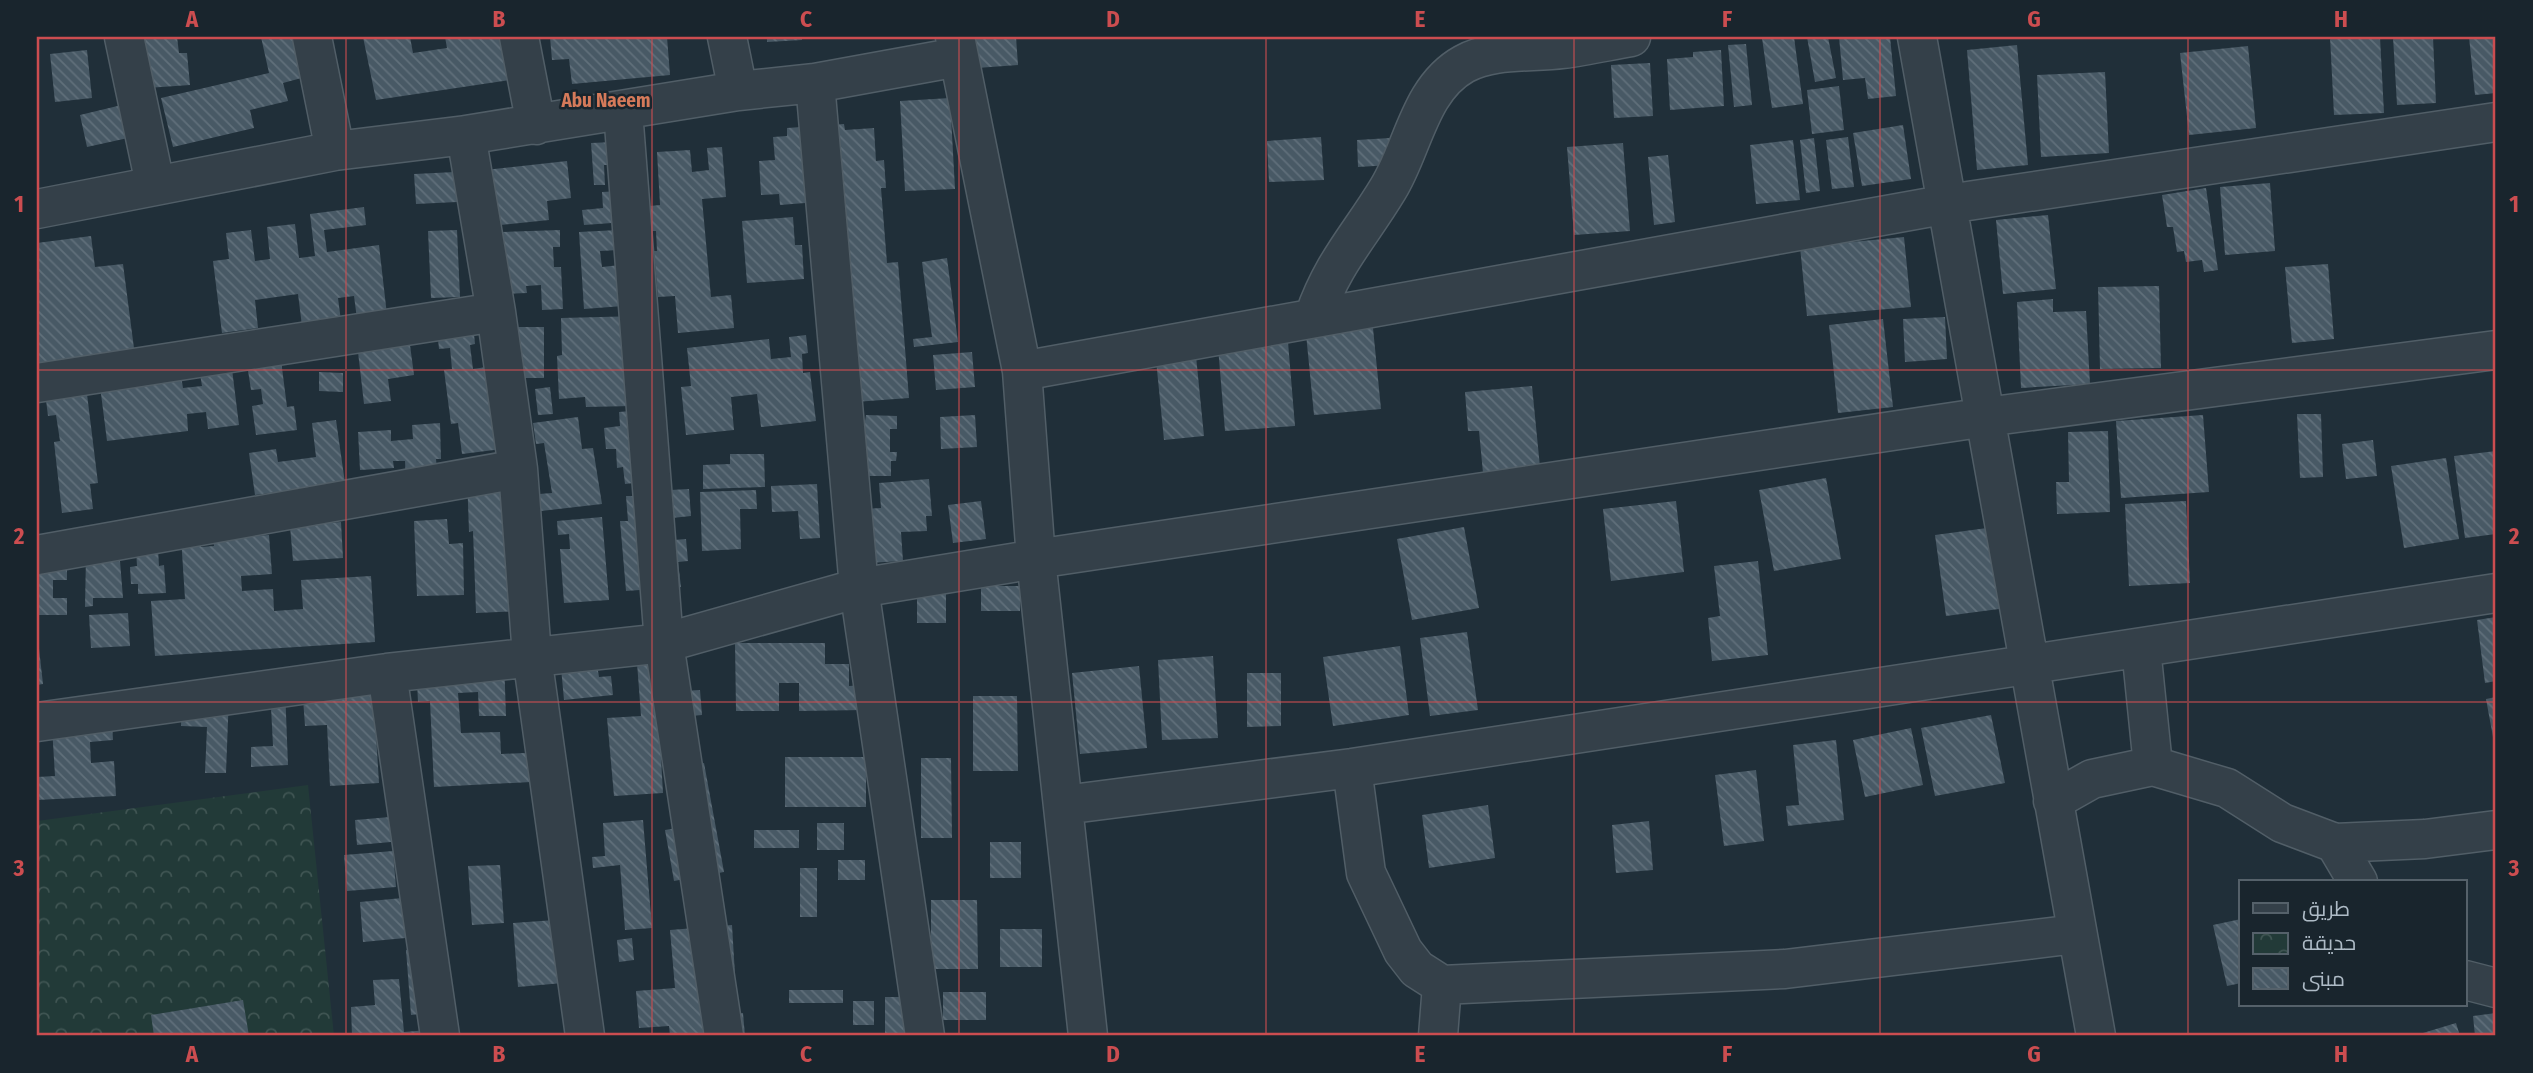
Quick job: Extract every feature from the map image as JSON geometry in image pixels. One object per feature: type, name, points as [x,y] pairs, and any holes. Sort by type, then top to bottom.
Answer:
[{"type":"street","points":[[124,37],[155,184]]},
{"type":"street","points":[[312,37],[335,151]]},
{"type":"street","points":[[519,37],[536,125]]},
{"type":"street","points":[[727,37],[738,91]]},
{"type":"street","points":[[1314,317],[1326,282],[1390,187],[1422,115],[1444,78],[1464,64],[1486,55],[1562,49],[1631,37]]},
{"type":"street","points":[[1917,37],[2031,663],[2095,1036]]},
{"type":"street","points":[[37,209],[335,151],[536,125],[738,91],[815,83],[956,47],[1021,371],[1036,559],[1088,1036]]},
{"type":"street","points":[[815,83],[859,589],[925,1036]]},
{"type":"street","points":[[623,111],[664,643],[724,1036]]},
{"type":"street","points":[[1021,371],[1948,204],[2496,122]]},
{"type":"street","points":[[466,135],[496,312],[518,469],[532,656],[585,1036]]},
{"type":"street","points":[[37,383],[496,312]]},
{"type":"street","points":[[37,722],[387,673],[664,643],[859,589],[1036,559],[1986,417],[2496,350]]},
{"type":"street","points":[[37,555],[518,469]]},
{"type":"street","points":[[1064,805],[1352,768],[2496,593]]},
{"type":"street","points":[[2141,648],[2153,766]]},
{"type":"street","points":[[387,673],[440,1036]]},
{"type":"street","points":[[2053,801],[2092,779],[2153,766],[2227,788],[2282,823],[2335,842],[2425,839],[2496,830]]},
{"type":"street","points":[[1352,768],[1366,873],[1403,951],[1417,969],[1442,985],[1785,969],[2076,934]]},
{"type":"street","points":[[2335,842],[2357,880]]},
{"type":"street","points":[[2466,980],[2496,988]]},
{"type":"street","points":[[1438,1036],[1442,985]]},
{"type":"green space","points":[[308,785],[334,1036],[37,1036],[37,821]]},
{"type":"building","points":[[143,37],[177,37],[179,53],[187,53],[190,85],[147,88]]},
{"type":"building","points":[[261,37],[312,37],[320,73],[283,83],[288,101],[250,110],[254,128],[173,147],[161,98],[269,73]]},
{"type":"building","points":[[363,37],[410,37],[413,53],[447,48],[445,37],[510,37],[517,79],[376,100]]},
{"type":"building","points":[[550,37],[667,37],[670,75],[572,84],[569,59],[552,60]]},
{"type":"building","points":[[767,37],[802,37],[802,40],[767,42]]},
{"type":"building","points":[[975,37],[1016,37],[1018,65],[977,68]]},
{"type":"building","points":[[1794,37],[1803,104],[1772,108],[1762,38]]},
{"type":"building","points":[[1807,37],[1828,37],[1836,78],[1815,82]]},
{"type":"building","points":[[1839,37],[1890,37],[1896,96],[1868,99],[1865,78],[1843,80]]},
{"type":"building","points":[[2330,37],[2380,37],[2384,113],[2334,115]]},
{"type":"building","points":[[2393,37],[2433,37],[2436,103],[2397,105]]},
{"type":"building","points":[[2469,37],[2496,37],[2496,93],[2475,95]]},
{"type":"building","points":[[1746,44],[1752,105],[1734,107],[1728,45]]},
{"type":"building","points":[[2017,45],[2028,165],[1977,170],[1967,50]]},
{"type":"building","points":[[2248,46],[2256,128],[2189,135],[2180,53]]},
{"type":"building","points":[[87,50],[92,98],[55,102],[50,54]]},
{"type":"building","points":[[1721,50],[1724,106],[1670,110],[1667,59],[1693,57],[1693,52]]},
{"type":"building","points":[[1650,63],[1653,116],[1614,118],[1611,65]]},
{"type":"building","points":[[2105,72],[2109,153],[2041,157],[2037,75]]},
{"type":"building","points":[[1839,86],[1844,130],[1812,134],[1807,90]]},
{"type":"building","points":[[950,98],[955,189],[905,191],[900,101]]},
{"type":"building","points":[[130,103],[137,136],[87,147],[80,115]]},
{"type":"building","points":[[844,124],[845,130],[874,128],[876,161],[884,160],[886,188],[881,188],[887,263],[898,262],[909,398],[855,402],[830,201],[780,205],[779,194],[761,195],[759,161],[775,160],[773,137],[787,136],[787,128]]},
{"type":"building","points":[[1903,125],[1911,179],[1862,186],[1853,133]]},
{"type":"building","points":[[1321,137],[1324,180],[1269,182],[1267,141]]},
{"type":"building","points":[[1848,137],[1854,187],[1832,189],[1826,140]]},
{"type":"building","points":[[1390,138],[1391,165],[1358,167],[1357,140]]},
{"type":"building","points":[[1814,138],[1820,191],[1806,193],[1800,140]]},
{"type":"building","points":[[1793,140],[1800,200],[1756,204],[1750,145]]},
{"type":"building","points":[[613,142],[615,165],[604,165],[605,185],[594,185],[591,143]]},
{"type":"building","points":[[1623,143],[1630,231],[1574,235],[1567,147]]},
{"type":"building","points":[[722,147],[726,197],[702,199],[711,297],[731,295],[734,328],[678,333],[675,296],[658,297],[654,251],[657,251],[656,231],[652,231],[650,206],[660,205],[657,152],[690,150],[692,172],[709,170],[707,148]]},
{"type":"building","points":[[1668,155],[1675,222],[1654,225],[1648,157]]},
{"type":"building","points":[[567,161],[571,198],[547,201],[549,220],[491,226],[485,170]]},
{"type":"building","points":[[455,172],[457,202],[416,204],[414,174]]},
{"type":"building","points":[[2270,183],[2275,251],[2225,255],[2220,187]]},
{"type":"building","points":[[2206,188],[2218,270],[2204,272],[2202,260],[2186,262],[2184,251],[2177,252],[2173,227],[2167,227],[2162,195]]},
{"type":"building","points":[[638,190],[640,221],[584,225],[582,210],[603,208],[602,192]]},
{"type":"building","points":[[364,207],[366,225],[324,230],[327,252],[379,245],[387,315],[357,319],[354,296],[338,298],[341,321],[302,326],[298,294],[255,300],[258,328],[222,333],[213,261],[229,259],[226,233],[251,230],[255,261],[270,259],[267,227],[295,224],[299,258],[315,256],[310,214]]},
{"type":"building","points":[[2048,215],[2056,289],[2003,294],[1996,220]]},
{"type":"building","points":[[793,217],[795,245],[802,245],[804,279],[747,283],[742,221]]},
{"type":"building","points":[[457,230],[460,297],[431,298],[428,231]]},
{"type":"building","points":[[560,230],[560,247],[553,247],[554,267],[561,267],[563,309],[542,310],[541,285],[526,286],[527,293],[505,294],[502,232]]},
{"type":"building","points":[[618,230],[619,250],[600,251],[602,267],[620,265],[623,306],[584,309],[579,232]]},
{"type":"building","points":[[91,236],[95,267],[123,264],[135,356],[37,368],[37,243]]},
{"type":"building","points":[[1904,237],[1911,307],[1807,316],[1800,247]]},
{"type":"building","points":[[947,258],[958,342],[914,347],[913,339],[932,337],[922,262]]},
{"type":"building","points":[[2328,264],[2334,339],[2292,343],[2285,267]]},
{"type":"building","points":[[2159,286],[2161,368],[2100,369],[2098,287]]},
{"type":"building","points":[[2053,299],[2053,312],[2086,311],[2090,384],[2021,388],[2017,302]]},
{"type":"building","points":[[640,316],[633,406],[586,407],[585,397],[559,399],[557,356],[562,355],[561,318]]},
{"type":"building","points":[[1945,317],[1947,359],[1905,362],[1903,319]]},
{"type":"building","points":[[1883,319],[1893,407],[1838,413],[1829,325]]},
{"type":"building","points":[[473,324],[475,344],[470,345],[473,369],[500,365],[511,448],[462,454],[458,423],[451,424],[444,370],[452,369],[450,348],[439,349],[437,329]]},
{"type":"building","points":[[511,327],[544,327],[544,378],[511,378]]},
{"type":"building","points":[[1373,328],[1381,409],[1314,415],[1306,334]]},
{"type":"building","points":[[806,335],[808,353],[802,354],[803,373],[810,372],[816,421],[761,427],[757,394],[731,397],[734,430],[686,435],[681,387],[691,386],[687,348],[769,339],[771,359],[791,357],[789,337]]},
{"type":"building","points":[[1288,342],[1295,426],[1225,431],[1218,347]]},
{"type":"building","points":[[410,345],[414,375],[388,379],[391,401],[364,404],[358,352]]},
{"type":"building","points":[[972,352],[975,387],[936,390],[933,355]]},
{"type":"building","points":[[1196,356],[1204,436],[1164,440],[1156,360]]},
{"type":"building","points":[[281,360],[287,407],[294,406],[297,430],[256,435],[252,406],[263,404],[261,389],[251,390],[247,364]]},
{"type":"building","points":[[232,369],[239,425],[208,429],[206,412],[187,414],[188,431],[107,441],[100,386],[181,376],[183,388],[202,386],[200,374]]},
{"type":"building","points":[[319,372],[343,373],[343,392],[319,391]]},
{"type":"building","points":[[1532,386],[1540,467],[1483,473],[1479,431],[1468,431],[1465,392]]},
{"type":"building","points":[[550,387],[553,414],[538,415],[535,389]]},
{"type":"building","points":[[87,394],[98,483],[90,484],[93,509],[62,513],[54,442],[60,441],[56,415],[48,416],[46,400]]},
{"type":"building","points":[[653,409],[670,490],[689,489],[691,516],[672,518],[673,540],[686,539],[688,561],[678,562],[681,587],[626,591],[620,521],[628,521],[626,496],[635,496],[634,483],[625,484],[623,467],[617,468],[616,449],[606,449],[604,428],[620,426],[619,412]]},
{"type":"building","points":[[2297,414],[2321,414],[2323,477],[2300,478]]},
{"type":"building","points":[[866,415],[897,416],[897,429],[890,429],[890,452],[897,452],[896,461],[891,461],[891,476],[856,476]]},
{"type":"building","points":[[975,415],[977,447],[941,449],[940,417]]},
{"type":"building","points":[[2203,415],[2209,492],[2121,498],[2116,421]]},
{"type":"building","points":[[578,417],[582,449],[593,448],[602,504],[541,511],[539,494],[552,493],[544,443],[536,444],[533,423]]},
{"type":"building","points":[[336,420],[345,483],[255,495],[249,453],[276,449],[278,462],[316,457],[312,423]]},
{"type":"building","points":[[440,423],[441,459],[436,459],[438,480],[406,482],[405,461],[393,461],[394,468],[360,470],[358,432],[391,430],[391,441],[413,439],[412,425]]},
{"type":"building","points":[[2108,431],[2110,512],[2057,514],[2056,482],[2069,482],[2068,432]]},
{"type":"building","points":[[2373,440],[2377,476],[2346,479],[2342,444]]},
{"type":"building","points":[[2496,451],[2496,534],[2465,538],[2454,456]]},
{"type":"building","points":[[730,454],[764,454],[765,487],[703,489],[703,465],[730,464]]},
{"type":"building","points":[[2446,458],[2459,539],[2404,548],[2391,466]]},
{"type":"building","points":[[505,474],[522,611],[476,613],[473,531],[469,532],[467,475]]},
{"type":"building","points":[[1826,478],[1841,559],[1774,571],[1759,490]]},
{"type":"building","points":[[929,479],[932,516],[926,516],[927,531],[901,532],[903,561],[867,563],[864,509],[881,508],[879,483]]},
{"type":"building","points":[[817,484],[820,538],[800,539],[798,511],[772,512],[771,486]]},
{"type":"building","points":[[756,490],[757,509],[740,509],[741,549],[702,551],[700,492]]},
{"type":"building","points":[[981,501],[986,539],[953,543],[948,505]]},
{"type":"building","points":[[1676,501],[1684,572],[1611,581],[1603,509]]},
{"type":"building","points":[[2186,501],[2190,583],[2129,586],[2125,504]]},
{"type":"building","points":[[602,517],[609,600],[564,603],[560,549],[570,549],[569,534],[558,535],[557,521]]},
{"type":"building","points":[[447,519],[449,544],[463,543],[464,595],[417,596],[414,521]]},
{"type":"building","points":[[341,522],[343,558],[293,561],[290,526]]},
{"type":"building","points":[[2002,526],[2014,607],[1946,616],[1935,535]]},
{"type":"building","points":[[1464,527],[1479,608],[1412,620],[1397,539]]},
{"type":"building","points":[[269,535],[272,574],[241,576],[242,591],[273,589],[274,611],[303,609],[301,580],[371,576],[375,642],[155,656],[151,601],[185,599],[181,537],[200,536],[201,547],[214,546],[213,539]]},
{"type":"building","points":[[158,549],[159,566],[164,565],[166,593],[138,594],[138,584],[131,584],[130,567],[137,566],[136,550]]},
{"type":"building","points":[[107,553],[108,562],[120,561],[123,598],[93,598],[93,606],[85,607],[86,555]]},
{"type":"building","points":[[1758,561],[1768,655],[1712,661],[1708,618],[1720,616],[1714,566]]},
{"type":"building","points":[[37,564],[67,564],[67,580],[53,580],[53,598],[67,598],[67,615],[37,615]]},
{"type":"building","points":[[981,586],[1020,586],[1020,611],[981,611]]},
{"type":"building","points":[[917,588],[946,588],[946,623],[917,623]]},
{"type":"building","points":[[128,613],[130,646],[91,648],[89,615]]},
{"type":"building","points":[[2496,617],[2496,681],[2485,683],[2477,620]]},
{"type":"building","points":[[37,631],[43,684],[37,685]]},
{"type":"building","points":[[684,632],[687,666],[682,691],[700,690],[702,715],[691,716],[694,755],[661,758],[663,793],[614,796],[607,718],[641,716],[635,636]]},
{"type":"building","points":[[1467,632],[1478,710],[1430,716],[1420,638]]},
{"type":"building","points":[[735,643],[825,643],[825,664],[849,664],[849,686],[865,685],[865,710],[799,711],[799,683],[779,683],[779,711],[736,711]]},
{"type":"building","points":[[559,646],[597,665],[599,677],[611,676],[613,695],[564,700]]},
{"type":"building","points":[[1400,646],[1409,715],[1333,726],[1323,657]]},
{"type":"building","points":[[1213,656],[1218,738],[1162,740],[1158,660]]},
{"type":"building","points":[[504,659],[506,716],[479,716],[478,692],[458,693],[461,733],[500,732],[501,754],[547,752],[549,781],[434,787],[430,701],[418,702],[416,663]]},
{"type":"building","points":[[1139,666],[1147,748],[1080,754],[1072,673]]},
{"type":"building","points":[[372,668],[379,783],[330,786],[327,725],[305,726],[301,671]]},
{"type":"building","points":[[1247,673],[1281,673],[1281,726],[1247,727]]},
{"type":"building","points":[[270,688],[285,688],[288,765],[251,767],[251,747],[273,746]]},
{"type":"building","points":[[182,694],[229,695],[226,773],[205,773],[207,727],[181,726]]},
{"type":"building","points":[[973,696],[1017,696],[1018,771],[973,771]]},
{"type":"building","points":[[2496,697],[2496,748],[2495,748],[2486,699]]},
{"type":"building","points":[[111,706],[113,740],[90,742],[91,763],[114,761],[116,796],[37,800],[37,777],[55,776],[51,710]]},
{"type":"building","points":[[1991,715],[2005,783],[1935,796],[1921,728]]},
{"type":"building","points":[[1911,728],[1923,785],[1865,797],[1853,740]]},
{"type":"building","points":[[1836,740],[1844,820],[1788,826],[1786,806],[1799,805],[1793,745]]},
{"type":"building","points":[[785,757],[866,757],[866,807],[785,807]]},
{"type":"building","points":[[921,758],[951,758],[952,838],[921,838]]},
{"type":"building","points":[[704,763],[724,872],[674,881],[665,830],[688,826],[678,768]]},
{"type":"building","points":[[1756,770],[1764,841],[1724,846],[1715,775]]},
{"type":"building","points":[[1488,805],[1495,858],[1429,868],[1422,815]]},
{"type":"building","points":[[390,817],[391,842],[357,845],[355,820]]},
{"type":"building","points":[[643,820],[652,928],[625,930],[620,865],[593,868],[592,857],[605,856],[603,823]]},
{"type":"building","points":[[1649,821],[1653,870],[1616,873],[1612,825]]},
{"type":"building","points":[[817,823],[844,823],[844,850],[817,850]]},
{"type":"building","points":[[754,830],[799,830],[799,848],[754,848]]},
{"type":"building","points":[[990,842],[1021,842],[1021,878],[990,878]]},
{"type":"building","points":[[393,851],[396,887],[347,891],[344,855]]},
{"type":"building","points":[[838,860],[865,860],[865,880],[838,880]]},
{"type":"building","points":[[500,865],[504,923],[472,925],[468,866]]},
{"type":"building","points":[[800,868],[817,868],[817,917],[800,917]]},
{"type":"building","points":[[413,897],[416,937],[363,942],[360,902]]},
{"type":"building","points":[[931,900],[977,900],[978,969],[931,969]]},
{"type":"building","points":[[569,919],[574,982],[518,987],[513,923]]},
{"type":"building","points":[[2239,919],[2239,983],[2227,986],[2213,925]]},
{"type":"building","points":[[732,925],[735,975],[722,975],[726,1015],[743,1013],[745,1036],[670,1036],[669,1026],[639,1028],[636,991],[675,988],[670,930]]},
{"type":"building","points":[[1000,929],[1042,929],[1042,967],[1000,967]]},
{"type":"building","points":[[632,938],[634,960],[619,962],[617,940]]},
{"type":"building","points":[[423,948],[429,1013],[411,1015],[406,950]]},
{"type":"building","points":[[399,979],[404,1032],[428,1030],[429,1036],[352,1036],[351,1007],[375,1005],[373,980]]},
{"type":"building","points":[[789,990],[843,990],[843,1003],[789,1003]]},
{"type":"building","points":[[943,992],[986,992],[986,1020],[943,1020]]},
{"type":"building","points":[[885,997],[913,997],[914,1036],[885,1036]]},
{"type":"building","points":[[243,1000],[249,1036],[154,1036],[151,1015]]},
{"type":"building","points":[[853,1001],[874,1001],[874,1025],[853,1025]]},
{"type":"building","points":[[2496,1013],[2496,1036],[2475,1036],[2473,1016]]},
{"type":"building","points":[[2456,1023],[2460,1036],[2413,1036]]},
{"type":"district","name":"Abu Naeem","points":[[606,100]]}]
